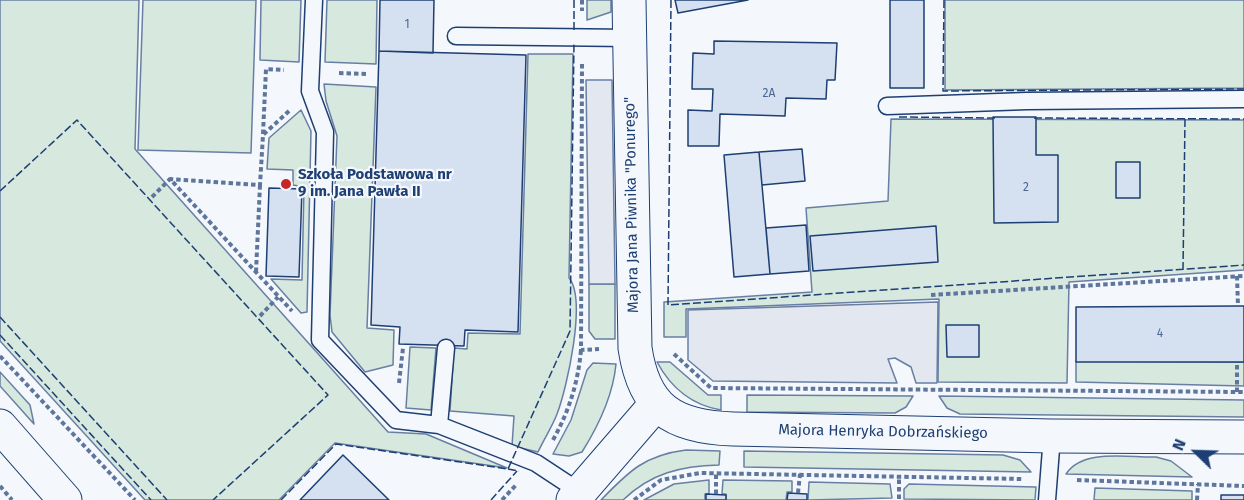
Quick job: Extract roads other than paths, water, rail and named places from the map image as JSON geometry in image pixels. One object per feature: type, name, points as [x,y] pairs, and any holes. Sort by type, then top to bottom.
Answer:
[{"type":"street","name":"Majora Jana Piwnika \"Ponurego\"","points":[[629,0],[635,348],[638,371],[656,404]]},
{"type":"street","name":"Majora Henryka Dobrzańskiego","points":[[656,404],[679,421],[705,428],[1052,436],[1244,437]]},
{"type":"street","points":[[577,496],[656,404]]},
{"type":"street","points":[[0,426],[65,500]]},
{"type":"lane","points":[[314,0],[310,91],[325,132],[320,340],[396,420],[439,425],[537,463],[577,496]]},
{"type":"lane","points":[[456,36],[630,38]]},
{"type":"lane","points":[[887,106],[1027,101],[1244,99]]},
{"type":"lane","points":[[439,425],[446,348]]},
{"type":"lane","points":[[1047,500],[1052,436]]},
{"type":"place","name":"Szkoła Podstawowa nr 9 im. Jana Pawła II","points":[[286,184]]}]
